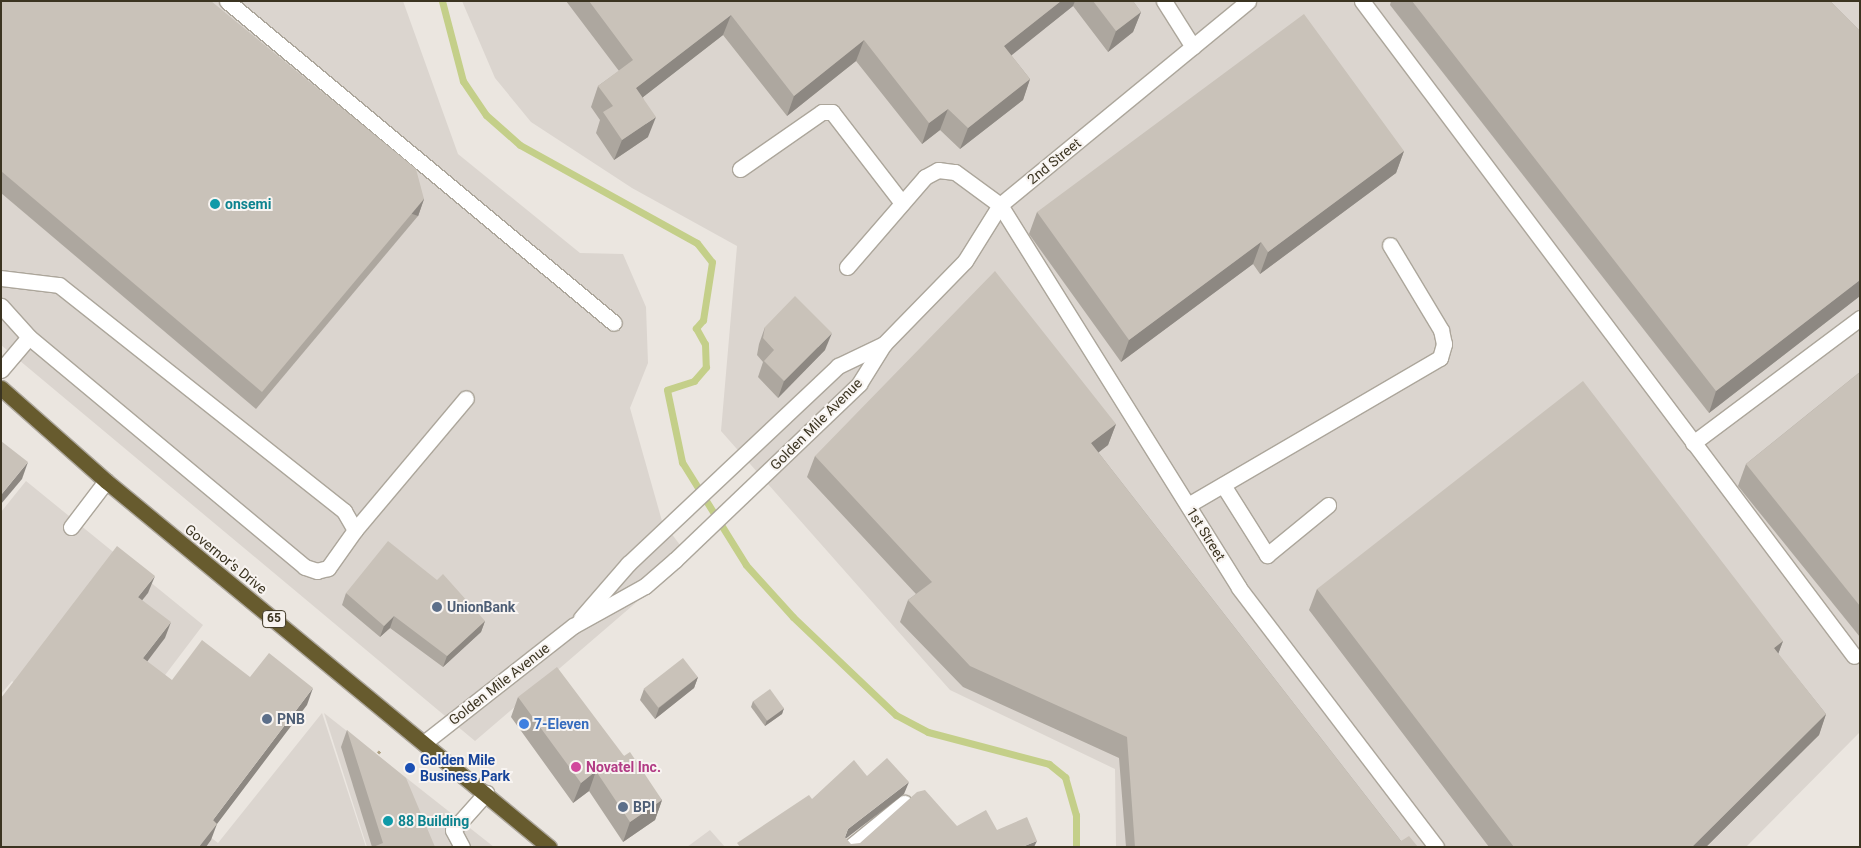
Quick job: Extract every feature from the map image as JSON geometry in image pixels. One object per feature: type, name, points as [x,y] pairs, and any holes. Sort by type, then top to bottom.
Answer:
[{"type":"highway","name":"Governor's Drive","points":[[1,388],[106,481],[425,742],[549,847]]},
{"type":"street","points":[[227,1],[614,323]]},
{"type":"street","points":[[1164,1],[1193,47]]},
{"type":"street","name":"2nd Street","points":[[884,344],[965,261],[1000,205],[1248,1]]},
{"type":"street","points":[[1362,1],[1854,656]]},
{"type":"street","points":[[740,169],[822,112],[832,112],[902,203]]},
{"type":"street","points":[[847,268],[902,203],[938,170],[955,172],[1000,205]]},
{"type":"street","name":"1st Street","points":[[1000,205],[1239,588],[1436,847]]},
{"type":"street","points":[[1188,505],[1440,358],[1444,344],[1442,330],[1390,244]]},
{"type":"street","points":[[1,278],[59,285],[344,511],[356,530]]},
{"type":"street","points":[[1,306],[29,337],[305,567],[317,571],[328,568],[356,530],[466,398]]},
{"type":"street","points":[[1693,443],[1860,318]]},
{"type":"street","points":[[1,370],[29,337]]},
{"type":"street","name":"Golden Mile Avenue","points":[[573,626],[628,564],[747,454],[838,366],[884,344]]},
{"type":"street","name":"Golden Mile Avenue","points":[[425,742],[573,626],[645,586],[682,554],[859,384],[884,344]]},
{"type":"street","points":[[71,527],[106,481]]},
{"type":"street","points":[[1223,485],[1267,555],[1328,505]]},
{"type":"street","points":[[462,847],[453,830],[486,793]]},
{"type":"street","points":[[850,847],[868,842],[904,803]]},
{"type":"shaded area","name":"Golden Mile Business Park","points":[[1,1],[403,1],[458,154],[580,253],[623,254],[646,307],[648,363],[630,408],[662,521],[689,557],[475,741],[1,345]]},
{"type":"shaded area","points":[[462,1],[1860,1],[1860,732],[1746,847],[1116,847],[1115,769],[950,690],[721,431],[737,246],[632,188],[531,122],[495,78]]},
{"type":"shaded area","points":[[26,481],[203,625],[106,753],[12,681],[1,694],[1,512]]},
{"type":"shaded area","points":[[13,684],[218,843],[322,713],[366,847],[1,847],[1,699]]},
{"type":"shaded area","points":[[324,713],[494,847],[367,847]]},
{"type":"shaded area","points":[[710,830],[725,847],[687,847]]},
{"type":"building","name":"onsemi","points":[[1,1],[211,1],[416,169],[424,199],[262,392],[1,171]]},
{"type":"building","points":[[589,1],[1061,1],[1004,46],[1030,79],[968,128],[948,109],[929,123],[864,40],[794,96],[731,15],[636,88],[656,117],[622,140],[603,112],[613,106],[598,86],[633,60]]},
{"type":"building","points":[[1093,1],[1133,1],[1141,12],[1116,31]]},
{"type":"building","points":[[1412,1],[1830,1],[1860,31],[1860,280],[1716,391]]},
{"type":"building","points":[[1304,14],[1404,151],[1268,252],[1261,242],[1129,340],[1037,212]]},
{"type":"building","points":[[995,271],[1116,424],[1091,443],[1401,841],[1409,836],[1418,847],[1135,847],[1127,737],[970,666],[908,600],[932,582],[815,456]]},
{"type":"building","points":[[795,296],[832,333],[784,381],[764,361],[774,350],[763,338],[765,327]]},
{"type":"building","points":[[1860,372],[1860,606],[1746,464]]},
{"type":"building","points":[[1583,381],[1783,641],[1774,648],[1826,714],[1692,847],[1514,847],[1317,589]]},
{"type":"building","points":[[1,441],[28,462],[1,495]]},
{"type":"building","points":[[388,541],[437,580],[443,574],[485,621],[447,656],[394,616],[384,626],[346,593]]},
{"type":"building","points":[[117,546],[155,576],[138,597],[171,622],[143,658],[172,680],[202,640],[250,677],[269,653],[313,688],[213,820],[217,824],[199,847],[1,847],[1,698]]},
{"type":"building","points":[[683,658],[698,677],[658,708],[644,689]]},
{"type":"building","points":[[557,667],[624,756],[630,752],[662,800],[630,822],[596,771],[581,783],[518,697]]},
{"type":"building","points":[[770,689],[784,708],[767,721],[753,701]]},
{"type":"building","points":[[347,730],[406,778],[435,847],[373,847],[383,843]]},
{"type":"building","points":[[887,758],[909,782],[848,829],[845,837],[851,844],[860,843],[917,792],[925,790],[957,826],[986,810],[997,830],[1027,817],[1037,841],[1022,847],[740,847],[737,843],[809,795],[812,799],[854,760],[867,776]]},
{"type":"waterway","points":[[442,1],[463,81],[486,115],[520,145],[697,243],[712,262],[703,320],[696,328],[705,344],[706,367],[694,381],[667,390],[682,462],[746,565],[793,617],[896,715],[928,732],[1049,764],[1065,777],[1076,815],[1076,847]]},
{"type":"place","name":"onsemi","points":[[215,204]]},
{"type":"place","name":"UnionBank","points":[[437,607]]},
{"type":"place","name":"PNB","points":[[267,719]]},
{"type":"place","name":"7-Eleven","points":[[524,724]]},
{"type":"place","name":"Novatel Inc.","points":[[576,767]]},
{"type":"place","name":"Golden Mile Business Park","points":[[410,768]]},
{"type":"place","name":"BPI","points":[[623,807]]},
{"type":"place","name":"88 Building","points":[[388,821]]}]
